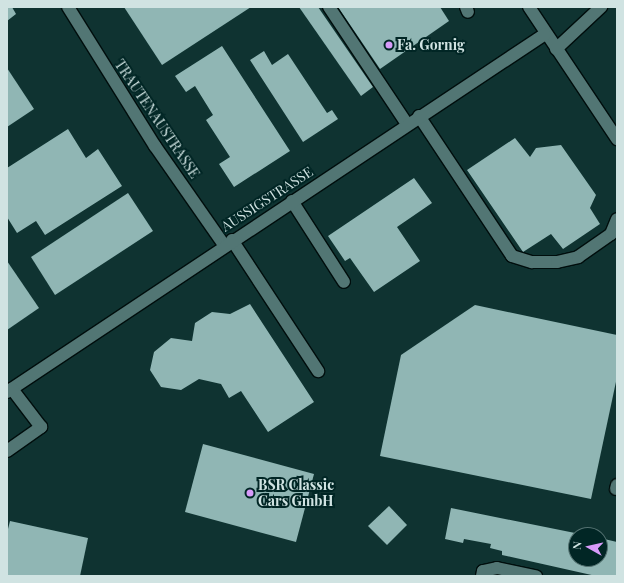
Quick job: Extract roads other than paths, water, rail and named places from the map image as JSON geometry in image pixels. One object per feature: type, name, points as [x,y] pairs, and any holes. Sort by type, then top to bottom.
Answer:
[{"type":"street","name":"TRAUTENAUSTRASSE","points":[[68,7],[151,140],[228,243],[318,371]]},
{"type":"street","points":[[329,7],[407,124]]},
{"type":"street","points":[[529,7],[545,34],[617,139]]},
{"type":"street","points":[[556,49],[601,7]]},
{"type":"street","name":"AUSSIGSTRASSE","points":[[10,391],[228,243],[545,34]]},
{"type":"street","points":[[419,116],[512,256],[532,262],[557,262],[578,256],[611,234],[617,219]]},
{"type":"street","points":[[292,201],[344,282]]},
{"type":"street","points":[[7,451],[42,427],[10,391]]},
{"type":"street","points":[[482,576],[484,571],[497,568],[536,576]]},
{"type":"place","name":"Fa. Gornig","points":[[389,45]]},
{"type":"place","name":"BSR Classic Cars GmbH","points":[[250,493]]}]
